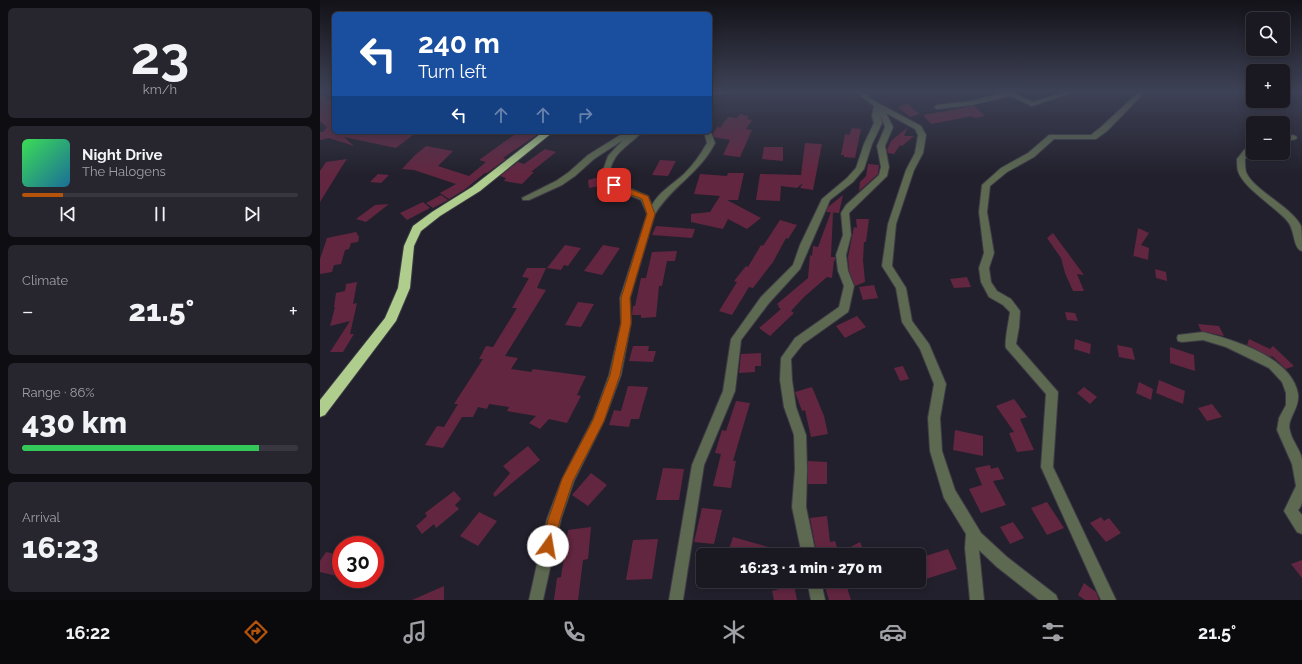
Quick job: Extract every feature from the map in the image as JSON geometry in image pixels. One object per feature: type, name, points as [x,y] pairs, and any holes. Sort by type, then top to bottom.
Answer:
[{"type":"highway","points":[[320,411],[390,321],[404,288],[409,246],[417,229],[436,214],[476,189],[546,134]]},
{"type":"street","points":[[676,600],[698,465],[729,391],[736,339],[765,300],[797,267],[805,245],[826,199],[850,180],[860,169],[868,144],[878,123],[877,119]]},
{"type":"street","points":[[808,548],[799,507],[802,469],[800,435],[790,407],[786,380],[786,358],[799,341],[844,309],[849,286],[843,271],[841,255],[847,235],[845,213],[849,207],[883,176],[885,167],[881,146],[887,136],[889,127],[887,119]]},
{"type":"street","points":[[901,119],[918,128],[922,135],[919,153],[910,170],[892,224],[887,266],[901,288],[907,322],[925,347],[940,384],[934,418],[936,451],[948,493],[976,538],[1002,562],[1051,600]]},
{"type":"street","points":[[1109,600],[1047,467],[1052,392],[1010,345],[1014,327],[1015,311],[1007,302],[993,294],[986,282],[984,268],[989,253],[984,212],[986,185],[1004,170],[1031,155],[1052,137],[1093,137],[1113,119]]},
{"type":"street","points":[[536,600],[554,520],[568,479],[598,421],[615,375],[626,323],[625,298],[651,214],[659,200],[687,175],[706,153],[711,142],[709,134]]},
{"type":"street","points":[[526,198],[559,183],[572,174],[591,157],[629,136]]},
{"type":"street","points":[[629,136],[615,152],[606,166],[605,176],[614,185],[645,198],[651,214]]},
{"type":"street","points":[[1246,153],[1241,159],[1242,172],[1251,184],[1297,227],[1299,242],[1302,248]]},
{"type":"street","points":[[1182,338],[1203,336],[1229,343],[1273,365],[1286,379],[1292,393],[1292,406],[1285,418],[1283,430],[1298,464],[1302,484]]},
{"type":"street","points":[[1302,488],[1291,511],[1302,527]]},
{"type":"street","points":[[973,532],[972,548],[977,600]]},
{"type":"street","points":[[815,588],[818,600]]},
{"type":"building","points":[[320,119],[332,119],[332,134],[414,134],[396,148],[344,137],[354,146],[329,138],[320,140],[320,132],[323,132],[327,127],[320,121]]},
{"type":"building","points":[[727,119],[752,120],[746,129],[752,130],[740,157],[723,155],[730,140],[714,137],[713,133],[718,126],[720,128]]},
{"type":"building","points":[[927,119],[957,119],[931,124]]},
{"type":"building","points":[[908,127],[904,136],[914,136],[902,146],[900,145],[894,154],[888,153],[887,150],[891,141]]},
{"type":"building","points":[[852,128],[861,129],[855,158],[844,157],[844,155],[841,155],[845,134],[849,135]]},
{"type":"building","points":[[515,134],[538,134],[503,158],[506,159],[485,173],[464,190],[449,199],[440,193],[456,184],[414,170],[402,169],[426,146],[453,151],[438,166],[469,176],[486,162],[479,160]]},
{"type":"building","points":[[805,143],[822,144],[813,190],[800,188],[803,183],[797,188],[781,186],[780,201],[756,200],[760,174],[801,175]]},
{"type":"building","points":[[764,147],[783,147],[783,161],[762,159]]},
{"type":"building","points":[[545,149],[556,152],[531,172],[534,172],[522,184],[504,181],[506,178],[500,176],[518,162],[524,164]]},
{"type":"building","points":[[347,159],[320,202],[320,171],[326,162]]},
{"type":"building","points":[[660,160],[676,161],[668,176],[652,175]]},
{"type":"building","points":[[868,164],[879,165],[878,174],[859,191],[860,182],[866,176]]},
{"type":"building","points":[[728,173],[744,173],[738,200],[727,200],[761,218],[747,229],[728,219],[723,229],[691,222],[691,214],[710,212],[720,196],[694,194],[700,174],[727,176]]},
{"type":"building","points":[[378,174],[389,175],[381,183],[370,182]]},
{"type":"building","points":[[599,177],[600,186],[589,188],[588,180]]},
{"type":"building","points":[[441,195],[448,200],[433,208],[426,203]]},
{"type":"building","points":[[843,195],[839,213],[826,212],[828,207]]},
{"type":"building","points":[[423,202],[430,208],[407,220],[400,213]]},
{"type":"building","points":[[389,204],[366,222],[356,219],[375,205]]},
{"type":"building","points":[[831,212],[833,213],[831,257],[835,257],[832,278],[827,277],[804,297],[791,311],[794,313],[770,336],[759,328],[781,309],[777,304],[808,278],[810,255],[812,256],[813,246],[818,247]]},
{"type":"building","points":[[856,219],[869,219],[866,242],[864,242],[863,260],[865,282],[855,286],[849,271],[848,257],[854,227],[857,228]]},
{"type":"building","points":[[780,220],[797,225],[788,239],[786,238],[773,262],[753,288],[749,287],[732,315],[719,311],[737,282],[734,281],[746,266],[748,267],[761,245],[763,246]]},
{"type":"building","points":[[656,226],[695,229],[692,238],[652,235]]},
{"type":"building","points":[[1138,228],[1149,233],[1141,245],[1149,248],[1148,260],[1134,256],[1133,258]]},
{"type":"building","points":[[356,232],[359,237],[358,242],[351,243],[349,249],[345,250],[341,264],[334,265],[332,272],[320,274],[320,259],[327,238]]},
{"type":"building","points":[[1053,233],[1084,275],[1077,274],[1084,291],[1073,291],[1065,273],[1061,258],[1047,238]]},
{"type":"building","points":[[565,245],[581,248],[568,266],[564,265],[561,270],[547,268]]},
{"type":"building","points":[[603,245],[620,248],[602,275],[584,271]]},
{"type":"building","points":[[677,251],[675,261],[667,261],[662,286],[659,286],[656,317],[641,318],[641,315],[632,315],[641,278],[646,278],[652,252]]},
{"type":"building","points":[[527,268],[546,268],[537,288],[546,290],[505,356],[518,358],[511,369],[531,372],[533,369],[586,376],[577,395],[581,396],[567,423],[549,419],[540,429],[529,423],[536,416],[507,411],[509,407],[489,404],[487,409],[478,407],[473,417],[462,417],[443,448],[425,445],[437,426],[444,427],[458,404],[454,404],[483,359],[479,359],[486,346],[493,347],[517,308],[512,308],[529,278],[522,277]]},
{"type":"building","points":[[1155,269],[1166,272],[1167,281],[1156,278]]},
{"type":"building","points":[[967,277],[971,287],[954,288],[950,279]]},
{"type":"building","points":[[357,282],[353,304],[357,303],[350,334],[354,334],[343,352],[330,352],[350,321],[330,326],[335,307],[336,293],[345,291],[346,284]]},
{"type":"building","points":[[874,285],[878,298],[863,300],[859,287]]},
{"type":"building","points":[[578,302],[594,304],[581,327],[565,325]]},
{"type":"building","points":[[1065,312],[1075,313],[1078,321],[1067,320]]},
{"type":"building","points":[[857,316],[866,327],[845,338],[836,326]]},
{"type":"building","points":[[1198,324],[1219,326],[1224,336],[1201,331]]},
{"type":"building","points":[[1075,339],[1091,344],[1090,354],[1074,349]]},
{"type":"building","points":[[1249,339],[1270,349],[1273,346],[1294,366],[1286,369],[1272,356],[1271,357],[1247,345]]},
{"type":"building","points":[[1117,345],[1132,348],[1135,360],[1119,357]]},
{"type":"building","points":[[633,346],[649,346],[648,351],[656,351],[653,362],[629,361]]},
{"type":"building","points":[[1170,347],[1194,355],[1195,371],[1170,363]]},
{"type":"building","points":[[761,353],[761,366],[755,366],[755,372],[739,373],[741,354]]},
{"type":"building","points":[[903,366],[909,379],[900,381],[894,368]]},
{"type":"building","points":[[1159,380],[1185,391],[1183,404],[1156,393]]},
{"type":"building","points":[[1139,382],[1153,389],[1151,400],[1136,393]]},
{"type":"building","points":[[628,386],[648,387],[639,419],[631,419],[629,427],[609,425],[614,410],[621,411]]},
{"type":"building","points":[[812,387],[824,416],[828,434],[811,437],[805,410],[802,411],[795,392]]},
{"type":"building","points":[[1084,387],[1097,397],[1090,404],[1077,393]]},
{"type":"building","points":[[1014,399],[1027,417],[1020,419],[1034,450],[1017,452],[1009,433],[1014,432],[996,406]]},
{"type":"building","points":[[736,401],[750,403],[733,461],[736,461],[731,488],[713,486],[721,454],[715,453],[722,430],[726,431]]},
{"type":"building","points":[[1212,404],[1222,417],[1207,421],[1198,408]]},
{"type":"building","points":[[955,430],[983,436],[983,456],[953,450]]},
{"type":"building","points":[[528,446],[540,460],[495,497],[493,494],[510,473],[503,466]]},
{"type":"building","points":[[808,461],[827,462],[827,484],[808,484]]},
{"type":"building","points":[[990,465],[991,469],[998,467],[1004,479],[993,481],[1006,505],[981,513],[969,489],[982,485],[975,468]]},
{"type":"building","points":[[663,468],[684,469],[679,500],[656,500]]},
{"type":"building","points":[[591,473],[607,485],[588,506],[572,495]]},
{"type":"building","points":[[454,491],[461,499],[455,505],[459,509],[436,528],[434,524],[422,534],[416,526],[427,516],[425,513]]},
{"type":"building","points":[[1047,502],[1064,528],[1047,535],[1031,508]]},
{"type":"building","points":[[702,508],[722,510],[714,544],[694,542]]},
{"type":"building","points":[[479,512],[497,521],[478,546],[460,536]]},
{"type":"building","points":[[827,516],[830,542],[835,541],[837,548],[816,548],[810,518]]},
{"type":"building","points":[[1101,517],[1104,521],[1109,518],[1121,533],[1106,542],[1090,523]]},
{"type":"building","points":[[1013,522],[1024,538],[1010,544],[1000,527]]},
{"type":"building","points":[[591,527],[588,559],[583,560],[578,600],[554,600],[557,578],[561,577],[568,530]]},
{"type":"building","points":[[733,537],[768,547],[768,548],[729,548]]},
{"type":"building","points":[[658,539],[652,579],[626,580],[633,540]]},
{"type":"building","points":[[860,542],[863,548],[849,548]]},
{"type":"building","points":[[948,549],[957,569],[926,579],[926,556]]},
{"type":"building","points":[[326,552],[332,553],[332,575],[320,572],[320,561]]},
{"type":"building","points":[[1302,560],[1302,578],[1291,564]]},
{"type":"building","points":[[1084,583],[1096,592],[1099,600],[1085,600],[1078,595]]},
{"type":"building","points":[[444,586],[444,600],[412,600]]},
{"type":"building","points":[[783,588],[795,588],[797,600],[774,600],[772,591]]},
{"type":"building","points":[[825,588],[847,588],[851,600],[829,600]]},
{"type":"route","points":[[548,546],[554,520],[568,479],[598,421],[615,375],[626,323],[625,298],[651,214],[645,198],[614,185]]}]
